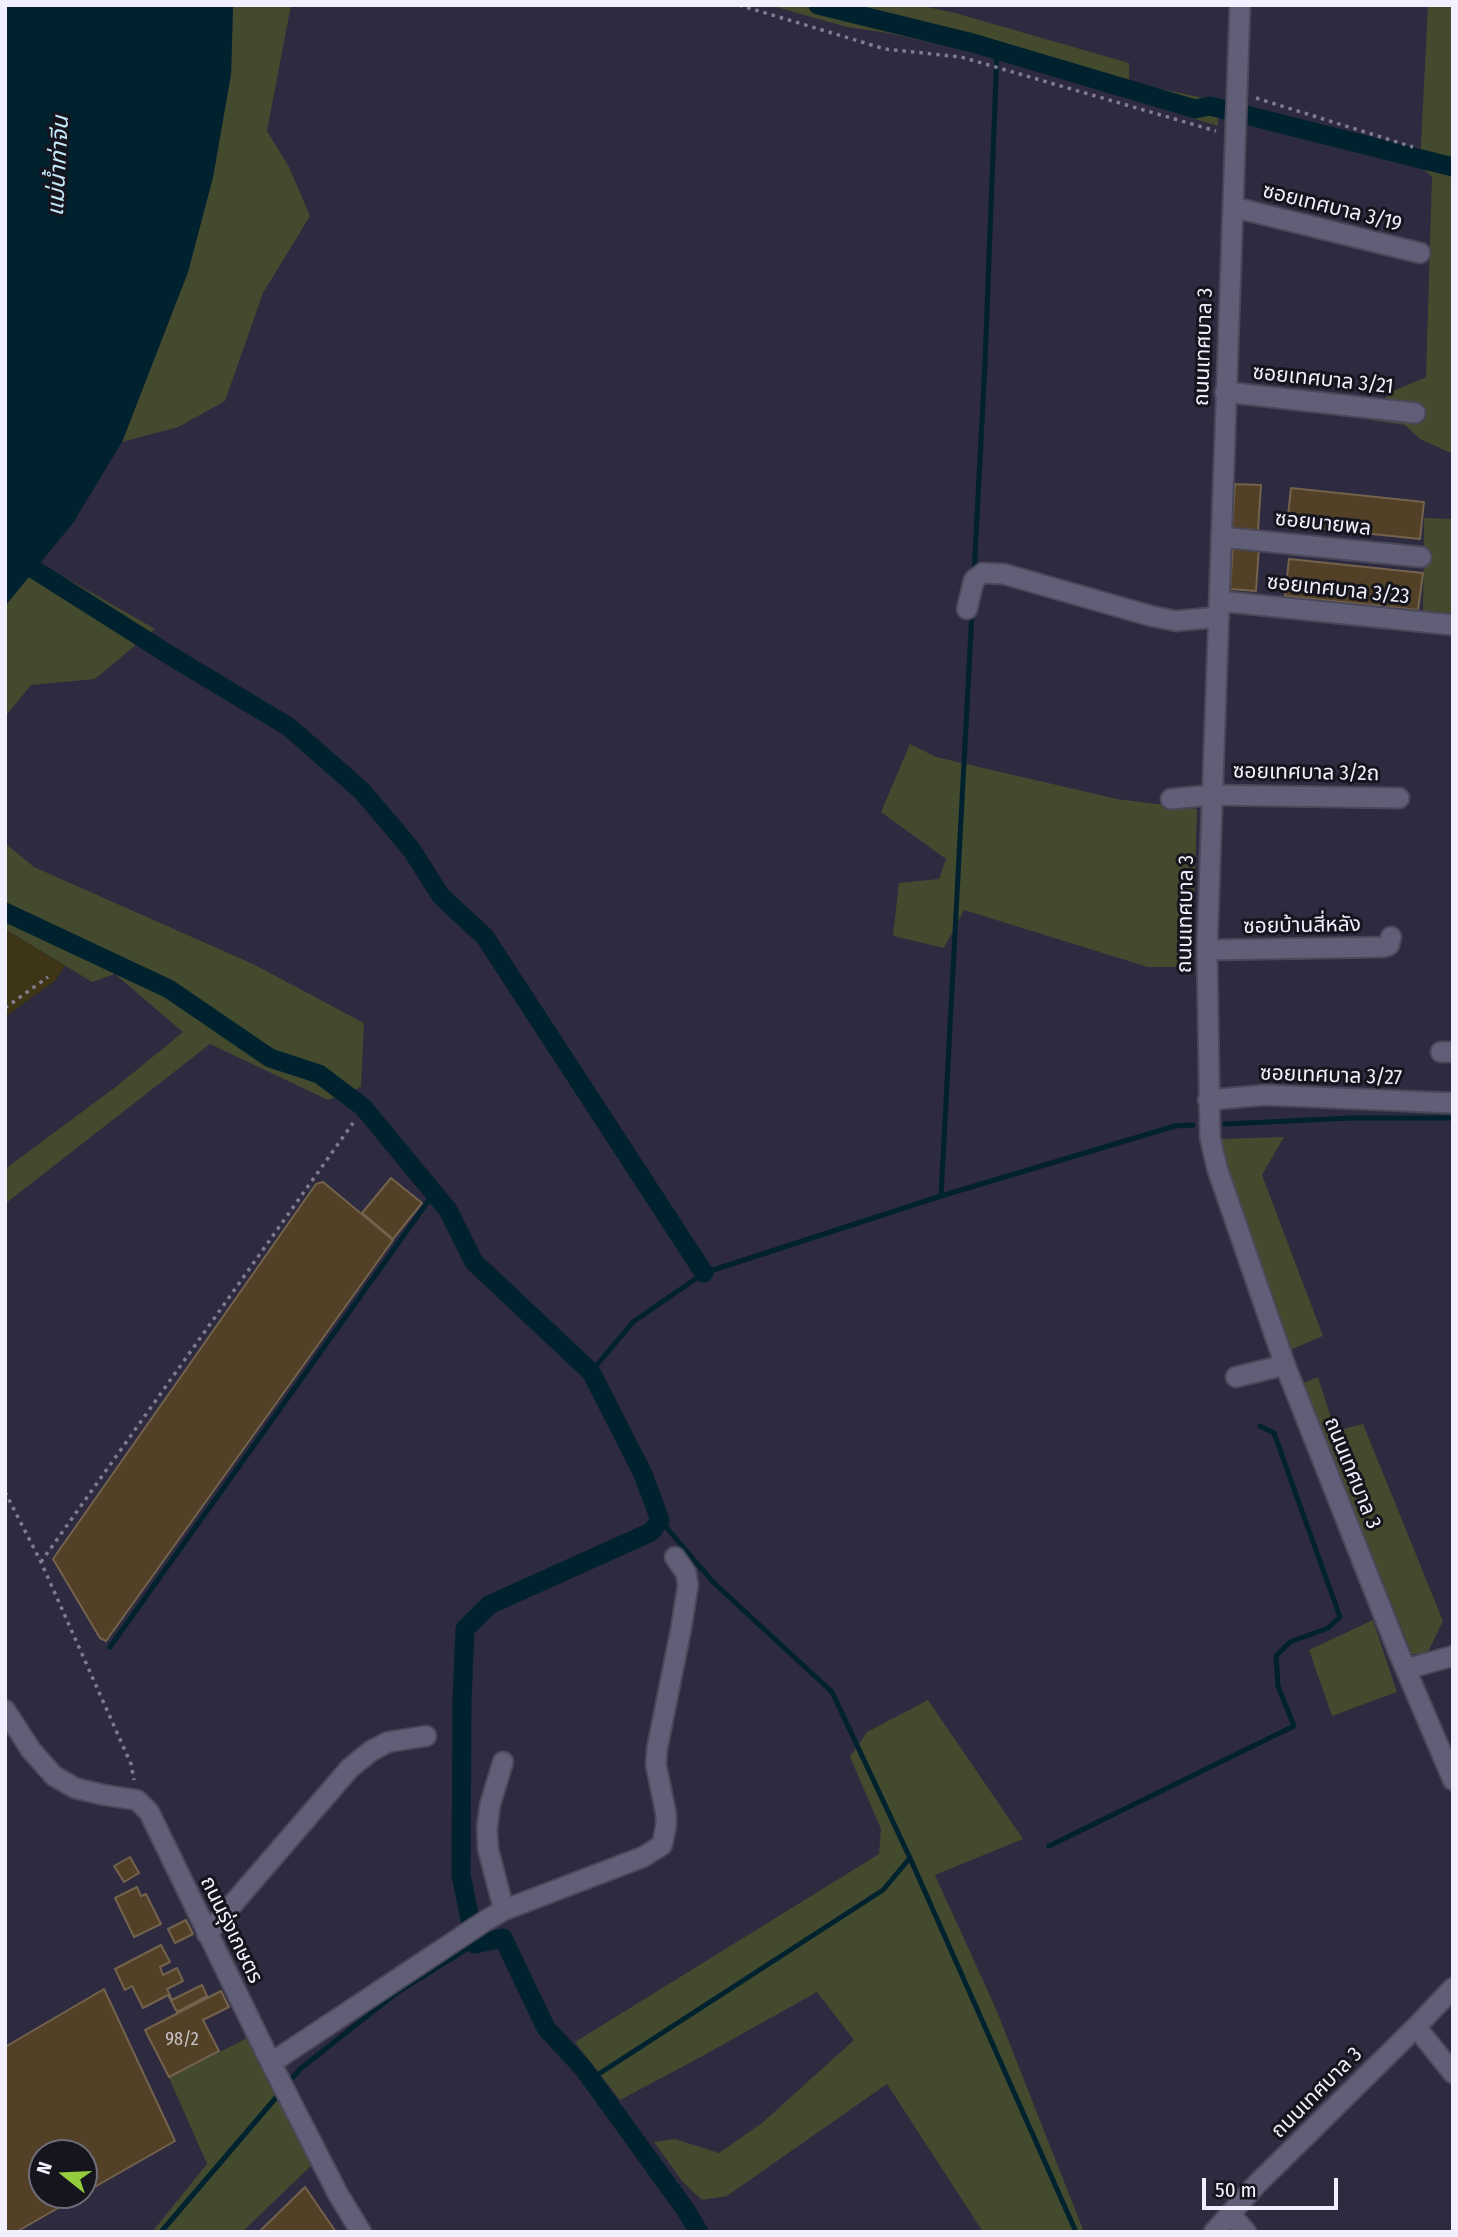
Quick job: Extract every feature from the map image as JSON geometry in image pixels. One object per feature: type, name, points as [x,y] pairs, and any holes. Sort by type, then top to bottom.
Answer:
[{"type":"street","name":"ถนนเทศบาล 3","points":[[1240,5],[1207,950],[1210,1137],[1217,1168],[1285,1365],[1453,1780]]},
{"type":"street","name":"ซอยเทศบาล 3/19","points":[[1233,207],[1420,253]]},
{"type":"street","name":"ซอยเทศบาล 3/21","points":[[1225,392],[1415,413]]},
{"type":"street","name":"ซอยนายพล","points":[[1221,537],[1421,557]]},
{"type":"street","name":"ซอยเทศบาล 3/23","points":[[967,610],[974,580],[983,573],[1004,574],[1175,621],[1219,609],[1453,625]]},
{"type":"street","name":"ซอยเทศบาล 3/2ถ","points":[[1171,799],[1212,794],[1399,797]]},
{"type":"street","name":"ซอยบ้านสี่หลัง","points":[[1207,950],[1383,947],[1389,945],[1391,937]]},
{"type":"street","name":"ซอยเทศบาล 3/27","points":[[1208,1100],[1265,1095],[1453,1103]]},
{"type":"street","points":[[1236,1377],[1285,1365]]},
{"type":"street","points":[[271,2063],[454,1940],[504,1910],[643,1857],[662,1845],[666,1814],[656,1765],[657,1749],[688,1585],[686,1573],[675,1557]]},
{"type":"street","points":[[1406,1669],[1453,1656]]},
{"type":"street","points":[[5,1710],[31,1750],[54,1776],[75,1788],[104,1796],[137,1800]]},
{"type":"street","points":[[207,1934],[350,1768],[371,1751],[388,1742],[426,1736]]},
{"type":"street","points":[[503,1762],[490,1805],[487,1828],[488,1849],[504,1910]]},
{"type":"street","name":"ถนนรุ่งเกษตร","points":[[137,1800],[149,1812],[271,2063],[338,2194],[361,2232]]},
{"type":"street","name":"ถนนเทศบาล 3","points":[[1214,2232],[1265,2176],[1453,1988]]},
{"type":"street","points":[[1416,2027],[1453,2073]]},
{"type":"street","points":[[1230,2214],[1245,2232]]},
{"type":"path","points":[[739,5],[885,49],[961,57],[1235,137]]},
{"type":"path","points":[[1237,92],[1413,147]]},
{"type":"path","points":[[5,1008],[48,977]]},
{"type":"path","points":[[41,1563],[353,1123]]},
{"type":"path","points":[[5,1492],[41,1563],[131,1763],[137,1800]]},
{"type":"green space","points":[[233,5],[291,5],[267,131],[289,167],[310,216],[263,293],[225,401],[178,427],[122,442],[188,272],[213,177],[231,74]]},
{"type":"green space","points":[[769,5],[918,5],[955,13],[1129,63],[1129,82],[1218,101],[1218,126],[987,55],[888,33],[847,27]]},
{"type":"green space","points":[[1428,5],[1453,5],[1453,454],[1420,439],[1405,425],[1370,420],[1389,393],[1426,377],[1432,177],[1420,165]]},
{"type":"green space","points":[[1424,518],[1453,519],[1453,616],[1423,614]]},
{"type":"green space","points":[[40,563],[155,629],[95,679],[31,685],[5,717],[5,606]]},
{"type":"green space","points":[[910,744],[936,757],[1117,799],[1197,809],[1192,967],[1148,967],[964,910],[944,948],[893,936],[899,883],[939,879],[946,859],[881,812]]},
{"type":"green space","points":[[5,843],[34,867],[253,964],[364,1023],[361,1087],[328,1100],[210,1044],[5,1204],[5,1169],[117,1086],[183,1032],[115,974],[92,982],[5,929]]},
{"type":"green space","points":[[1284,1137],[1262,1175],[1323,1336],[1290,1350],[1238,1204],[1220,1139]]},
{"type":"green space","points":[[1318,1377],[1335,1431],[1363,1424],[1443,1621],[1427,1654],[1412,1654],[1303,1383]]},
{"type":"green space","points":[[1373,1620],[1397,1692],[1332,1716],[1309,1650]]},
{"type":"green space","points":[[928,1700],[1023,1839],[935,1875],[996,2009],[1084,2232],[983,2232],[887,2084],[727,2196],[702,2200],[682,2181],[654,2142],[675,2139],[719,2153],[762,2123],[854,2040],[817,1992],[620,2100],[575,2042],[879,1854],[881,1829],[850,1757],[867,1732]]},
{"type":"green space","points":[[247,2038],[315,2162],[242,2232],[152,2232],[207,2164],[169,2078]]},
{"type":"sand","points":[[5,929],[65,966],[56,980],[5,1017]]},
{"type":"water","name":"แม่น้ำท่าจีน","points":[[5,5],[233,5],[231,74],[213,177],[188,272],[122,442],[73,523],[5,606]]},
{"type":"building","points":[[1235,484],[1261,485],[1258,530],[1232,529]]},
{"type":"building","points":[[1291,488],[1424,502],[1420,539],[1287,525]]},
{"type":"building","points":[[1233,544],[1259,546],[1256,591],[1230,589]]},
{"type":"building","points":[[1289,559],[1423,573],[1418,610],[1285,596]]},
{"type":"building","points":[[391,1178],[422,1203],[393,1239],[362,1213]]},
{"type":"building","points":[[323,1182],[393,1240],[106,1641],[100,1638],[53,1559],[316,1184]]},
{"type":"building","points":[[130,1857],[139,1873],[124,1882],[114,1866]]},
{"type":"building","points":[[137,1887],[141,1896],[146,1894],[161,1924],[134,1937],[115,1898]]},
{"type":"building","points":[[186,1920],[193,1934],[175,1943],[168,1929]]},
{"type":"building","points":[[161,1945],[170,1962],[160,1967],[163,1975],[177,1968],[183,1981],[167,1989],[172,2000],[202,1985],[207,1996],[177,2012],[168,1995],[143,2008],[132,1986],[125,1990],[115,1969]]},
{"type":"building","points":[[104,1989],[175,2141],[98,2185],[98,2139],[28,2139],[28,2209],[56,2209],[16,2232],[5,2232],[5,2047]]},
{"type":"building","points":[[221,1991],[229,2007],[203,2020],[219,2051],[169,2077],[145,2030]]},
{"type":"building","points":[[305,2187],[336,2232],[259,2232]]},
{"type":"waterway","points":[[818,5],[973,43],[1195,109],[1210,106],[1453,167]]},
{"type":"waterway","points":[[974,574],[997,50]]},
{"type":"waterway","points":[[5,551],[289,727],[362,791],[411,849],[441,896],[485,937],[704,1273]]},
{"type":"waterway","points":[[941,1196],[972,612]]},
{"type":"waterway","points":[[5,912],[169,989],[270,1058],[319,1074],[363,1107],[448,1210],[474,1262],[591,1372],[643,1474],[660,1520],[651,1532],[489,1605],[465,1629],[461,1875],[475,1944],[503,1938],[546,2028],[583,2068],[699,2232]]},
{"type":"waterway","points":[[1225,1124],[1352,1118],[1453,1118]]},
{"type":"waterway","points":[[591,1372],[633,1322],[704,1273],[941,1196],[1175,1126],[1193,1125]]},
{"type":"waterway","points":[[110,1647],[434,1193]]},
{"type":"waterway","points":[[1049,1846],[1294,1726],[1278,1686],[1276,1656],[1290,1642],[1328,1628],[1340,1617],[1274,1433],[1260,1426]]},
{"type":"waterway","points":[[591,2079],[883,1890],[910,1858],[832,1692],[713,1582],[660,1520]]},
{"type":"waterway","points":[[910,1858],[1076,2232]]},
{"type":"waterway","points":[[286,2085],[300,2069],[395,1994],[475,1944]]},
{"type":"waterway","points":[[161,2232],[280,2093]]}]
